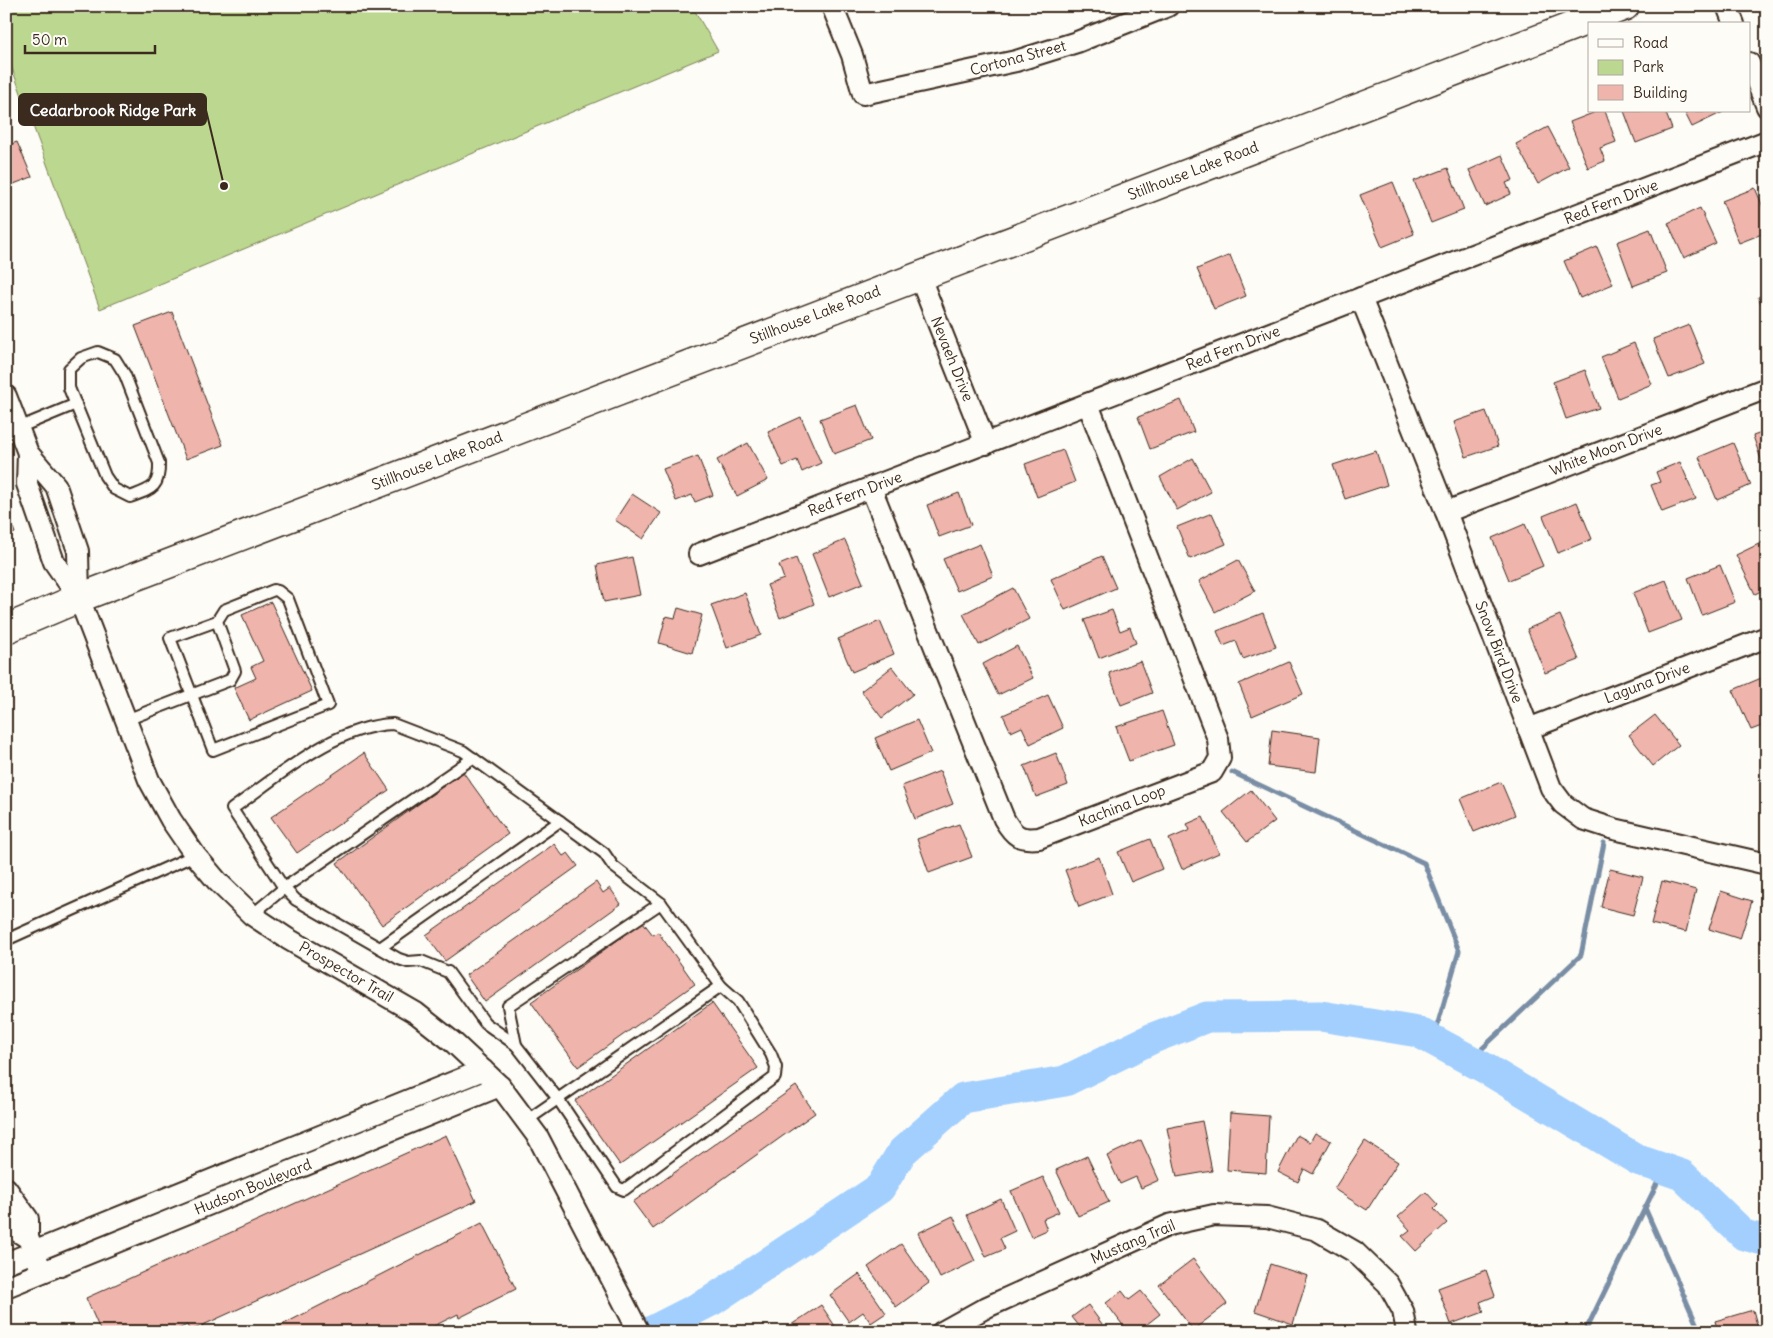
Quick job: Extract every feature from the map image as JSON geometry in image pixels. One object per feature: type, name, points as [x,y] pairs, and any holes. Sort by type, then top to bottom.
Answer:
[{"type":"main road","name":"Stillhouse Lake Road","points":[[6,628],[79,598],[919,275],[1625,6]]},
{"type":"street","name":"Cortona Street","points":[[832,6],[852,55],[863,94],[1024,59],[1077,42],[1168,6]]},
{"type":"street","points":[[1727,6],[1733,22]]},
{"type":"street","points":[[1750,65],[1767,107]]},
{"type":"street","name":"Red Fern Drive","points":[[699,554],[1767,141]]},
{"type":"street","name":"Nevaeh Drive","points":[[919,275],[986,444]]},
{"type":"street","name":"Snow Bird Drive","points":[[1361,298],[1446,512],[1551,788],[1562,804],[1583,819],[1614,829],[1767,864]]},
{"type":"street","name":"White Moon Drive","points":[[1446,512],[1767,388]]},
{"type":"street","name":"Prospector Trail","points":[[6,396],[28,453],[56,486],[78,551],[79,598]]},
{"type":"street","name":"Kachina Loop","points":[[871,488],[1004,819],[1012,832],[1025,840],[1039,838],[1212,772],[1220,758],[1218,739],[1088,404]]},
{"type":"street","name":"Prospector Trail","points":[[28,453],[27,484],[54,562],[79,598],[149,780],[171,820],[195,855],[217,881],[252,915],[288,939],[416,1013],[454,1043],[500,1086],[538,1137],[620,1291],[639,1332]]},
{"type":"street","name":"Laguna Drive","points":[[1528,729],[1767,637]]},
{"type":"street","name":"Hudson Boulevard","points":[[6,1264],[31,1245],[482,1070]]},
{"type":"street","name":"Hudson Boulevard","points":[[6,1287],[500,1086]]},
{"type":"street","points":[[6,1188],[28,1219],[31,1245],[42,1272]]},
{"type":"street","name":"Mustang Trail","points":[[942,1332],[987,1307],[1169,1225],[1214,1215],[1268,1217],[1317,1230],[1355,1252],[1388,1284],[1403,1311],[1407,1332]]},
{"type":"street","points":[[6,1220],[31,1245]]},
{"type":"lane","points":[[98,352],[115,359],[125,375],[159,463],[160,478],[152,489],[130,497],[114,489],[105,476],[76,404],[69,388],[69,369],[81,358],[98,352]]},
{"type":"lane","points":[[18,428],[76,404]]},
{"type":"lane","points":[[274,590],[283,594],[288,599],[328,705],[213,750],[192,695],[170,638],[216,621],[224,610],[274,590]]},
{"type":"lane","points":[[126,720],[230,680],[234,676],[236,672],[216,621]]},
{"type":"lane","points":[[393,724],[463,751],[472,758],[604,854],[613,866],[661,903],[721,986],[738,1001],[771,1054],[776,1068],[775,1077],[624,1190],[617,1187],[558,1099],[516,1045],[485,1022],[448,972],[421,961],[408,962],[399,959],[296,900],[284,888],[232,809],[325,744],[380,725],[393,724]]},
{"type":"lane","points":[[252,915],[284,888],[472,758]]},
{"type":"lane","points":[[380,948],[560,821]]},
{"type":"lane","points":[[6,940],[195,855]]},
{"type":"lane","points":[[516,1045],[508,1006],[661,903]]},
{"type":"lane","points":[[526,1121],[721,986]]},
{"type":"green space","points":[[6,6],[692,6],[718,51],[100,309],[10,63],[6,64]]},
{"type":"building","points":[[1595,112],[1605,112],[1616,142],[1600,148],[1605,161],[1588,168],[1570,122]]},
{"type":"building","points":[[1624,112],[1665,112],[1672,129],[1636,143]]},
{"type":"building","points":[[1684,112],[1723,112],[1692,127]]},
{"type":"building","points":[[1548,127],[1569,167],[1538,184],[1516,144]]},
{"type":"building","points":[[17,142],[32,177],[6,187],[6,146]]},
{"type":"building","points":[[1502,155],[1513,180],[1506,183],[1511,194],[1485,206],[1469,170]]},
{"type":"building","points":[[1448,168],[1464,210],[1431,223],[1414,181]]},
{"type":"building","points":[[1393,182],[1414,234],[1382,247],[1360,195]]},
{"type":"building","points":[[1755,188],[1767,216],[1767,232],[1739,243],[1722,201]]},
{"type":"building","points":[[1700,208],[1716,243],[1684,258],[1668,223]]},
{"type":"building","points":[[1650,229],[1667,273],[1633,286],[1617,242]]},
{"type":"building","points":[[1597,247],[1613,284],[1580,298],[1564,261]]},
{"type":"building","points":[[1230,255],[1246,296],[1214,309],[1197,269]]},
{"type":"building","points":[[1767,293],[1767,316],[1758,297]]},
{"type":"building","points":[[172,312],[223,445],[186,459],[135,326]]},
{"type":"building","points":[[1689,325],[1705,364],[1669,378],[1653,339]]},
{"type":"building","points":[[1634,343],[1652,384],[1618,398],[1601,357]]},
{"type":"building","points":[[1585,370],[1599,408],[1566,419],[1553,382]]},
{"type":"building","points":[[1181,400],[1194,432],[1150,449],[1138,417]]},
{"type":"building","points":[[857,405],[871,440],[834,454],[820,419]]},
{"type":"building","points":[[1486,411],[1498,446],[1466,457],[1454,422]]},
{"type":"building","points":[[801,417],[821,463],[802,472],[797,460],[783,466],[768,432]]},
{"type":"building","points":[[1767,431],[1767,468],[1764,468],[1753,436]]},
{"type":"building","points":[[748,443],[768,480],[737,496],[717,460]]},
{"type":"building","points":[[1733,443],[1751,485],[1717,500],[1699,457]]},
{"type":"building","points":[[1063,450],[1075,482],[1037,497],[1025,464]]},
{"type":"building","points":[[1376,451],[1387,485],[1345,499],[1333,465]]},
{"type":"building","points":[[698,456],[713,495],[695,502],[692,495],[676,501],[663,469]]},
{"type":"building","points":[[1193,458],[1211,492],[1177,510],[1160,477]]},
{"type":"building","points":[[1680,462],[1696,499],[1662,512],[1651,485],[1660,482],[1656,472]]},
{"type":"building","points":[[959,493],[971,525],[939,537],[927,505]]},
{"type":"building","points":[[632,494],[661,513],[643,539],[615,520]]},
{"type":"building","points":[[1577,502],[1592,539],[1558,553],[1543,516]]},
{"type":"building","points":[[6,509],[15,533],[6,536]]},
{"type":"building","points":[[1212,513],[1226,544],[1190,559],[1177,527]]},
{"type":"building","points":[[1525,524],[1543,566],[1509,580],[1492,538]]},
{"type":"building","points":[[845,540],[863,583],[829,597],[812,554]]},
{"type":"building","points":[[1767,540],[1767,588],[1755,594],[1736,555]]},
{"type":"building","points":[[980,544],[993,576],[957,591],[943,559]]},
{"type":"building","points":[[1102,556],[1116,588],[1065,610],[1051,579]]},
{"type":"building","points":[[632,557],[640,595],[604,602],[597,565]]},
{"type":"building","points":[[796,558],[814,604],[780,618],[767,585],[784,579],[779,565]]},
{"type":"building","points":[[1238,560],[1255,591],[1215,612],[1199,581]]},
{"type":"building","points":[[1720,565],[1735,602],[1702,615],[1688,578]]},
{"type":"building","points":[[1666,580],[1682,620],[1648,633],[1633,593]]},
{"type":"building","points":[[1013,588],[1029,619],[979,645],[963,614]]},
{"type":"building","points":[[745,593],[761,635],[727,648],[711,605]]},
{"type":"building","points":[[271,602],[312,691],[249,720],[234,688],[256,678],[251,667],[263,661],[242,615]]},
{"type":"building","points":[[678,608],[702,615],[692,653],[659,643],[666,616],[675,618]]},
{"type":"building","points":[[1112,610],[1120,631],[1130,627],[1136,643],[1099,658],[1084,620]]},
{"type":"building","points":[[1263,613],[1276,647],[1243,659],[1236,641],[1223,646],[1217,631]]},
{"type":"building","points":[[1560,615],[1579,660],[1545,673],[1527,629]]},
{"type":"building","points":[[880,621],[894,654],[852,672],[838,639]]},
{"type":"building","points":[[1017,646],[1033,678],[998,695],[983,664]]},
{"type":"building","points":[[1140,661],[1152,693],[1121,705],[1109,673]]},
{"type":"building","points":[[1289,662],[1303,694],[1252,716],[1239,684]]},
{"type":"building","points":[[892,667],[913,694],[882,718],[861,691]]},
{"type":"building","points":[[1766,676],[1767,724],[1751,730],[1733,690]]},
{"type":"building","points":[[1048,695],[1063,728],[1030,744],[1022,727],[1011,732],[1003,715]]},
{"type":"building","points":[[1162,711],[1174,745],[1129,761],[1116,727]]},
{"type":"building","points":[[1655,715],[1679,745],[1653,766],[1629,735]]},
{"type":"building","points":[[917,720],[931,753],[889,771],[875,738]]},
{"type":"building","points":[[1272,730],[1320,737],[1316,772],[1268,766]]},
{"type":"building","points":[[364,753],[389,790],[297,853],[271,817]]},
{"type":"building","points":[[1056,753],[1068,785],[1036,797],[1024,766]]},
{"type":"building","points":[[940,771],[953,804],[915,819],[902,786]]},
{"type":"building","points":[[463,772],[508,834],[382,925],[337,863]]},
{"type":"building","points":[[1501,782],[1515,815],[1474,832],[1460,799]]},
{"type":"building","points":[[1251,790],[1275,821],[1247,842],[1223,812]]},
{"type":"building","points":[[1203,817],[1219,853],[1182,869],[1169,839],[1190,830],[1187,824]]},
{"type":"building","points":[[959,824],[972,857],[929,873],[917,839]]},
{"type":"building","points":[[1150,839],[1162,869],[1131,882],[1118,852]]},
{"type":"building","points":[[554,844],[563,856],[568,853],[578,866],[445,961],[426,935]]},
{"type":"building","points":[[1099,857],[1112,894],[1079,907],[1065,870]]},
{"type":"building","points":[[1610,869],[1643,877],[1633,915],[1601,907]]},
{"type":"building","points":[[1662,881],[1696,890],[1686,932],[1651,924]]},
{"type":"building","points":[[596,882],[603,893],[610,888],[621,904],[485,1002],[466,975]]},
{"type":"building","points":[[1721,891],[1752,901],[1740,939],[1709,929]]},
{"type":"building","points":[[1767,907],[1767,944],[1760,943]]},
{"type":"building","points":[[643,922],[653,935],[658,932],[695,984],[578,1067],[531,1002]]},
{"type":"building","points":[[712,1003],[758,1068],[620,1165],[575,1101]]},
{"type":"building","points":[[796,1086],[815,1113],[653,1229],[633,1202]]},
{"type":"building","points":[[1230,1113],[1269,1116],[1266,1173],[1227,1170]]},
{"type":"building","points":[[1202,1121],[1212,1171],[1177,1177],[1167,1128]]},
{"type":"building","points":[[1315,1133],[1331,1141],[1313,1174],[1304,1169],[1298,1182],[1278,1172],[1297,1135],[1310,1142]]},
{"type":"building","points":[[446,1135],[476,1201],[190,1331],[187,1325],[172,1332],[101,1332],[86,1298]]},
{"type":"building","points":[[1141,1140],[1159,1180],[1141,1188],[1136,1177],[1120,1184],[1107,1156]]},
{"type":"building","points":[[1365,1141],[1398,1162],[1367,1210],[1334,1189]]},
{"type":"building","points":[[1087,1156],[1109,1202],[1078,1216],[1056,1170]]},
{"type":"building","points":[[1043,1177],[1059,1212],[1043,1219],[1047,1230],[1031,1237],[1011,1191]]},
{"type":"building","points":[[1426,1192],[1438,1205],[1434,1209],[1447,1223],[1416,1251],[1402,1236],[1410,1230],[1398,1217]]},
{"type":"building","points":[[1001,1199],[1015,1231],[1000,1238],[1005,1249],[986,1257],[967,1215]]},
{"type":"building","points":[[953,1216],[975,1261],[940,1278],[918,1233]]},
{"type":"building","points":[[482,1223],[516,1289],[459,1318],[458,1314],[422,1332],[268,1332]]},
{"type":"building","points":[[901,1244],[929,1283],[896,1307],[868,1267]]},
{"type":"building","points":[[1193,1259],[1227,1304],[1193,1330],[1159,1285]]},
{"type":"building","points":[[1270,1264],[1308,1276],[1293,1324],[1255,1311]]},
{"type":"building","points":[[1486,1270],[1495,1296],[1480,1302],[1484,1312],[1451,1324],[1438,1288]]},
{"type":"building","points":[[859,1274],[886,1313],[871,1323],[863,1312],[849,1322],[830,1295]]},
{"type":"building","points":[[1122,1291],[1129,1300],[1141,1291],[1160,1314],[1137,1332],[1128,1332],[1106,1303]]},
{"type":"building","points":[[821,1305],[839,1332],[796,1332],[791,1325]]},
{"type":"building","points":[[1088,1305],[1108,1332],[1084,1332],[1072,1317]]},
{"type":"building","points":[[1753,1310],[1759,1332],[1718,1332],[1715,1321]]},
{"type":"waterway","points":[[1232,772],[1424,863],[1459,951],[1433,1040]]},
{"type":"waterway","points":[[1470,1060],[1581,955],[1604,843]]},
{"type":"waterway","points":[[650,1332],[711,1301],[880,1188],[902,1152],[963,1098],[1065,1081],[1153,1038],[1207,1017],[1321,1016],[1418,1032],[1483,1067],[1638,1160],[1682,1175],[1744,1235],[1767,1241]]},
{"type":"waterway","points":[[1585,1332],[1664,1169]]},
{"type":"waterway","points":[[1645,1208],[1700,1332]]},
{"type":"place","name":"Cedarbrook Ridge Park","points":[[224,186]]}]
